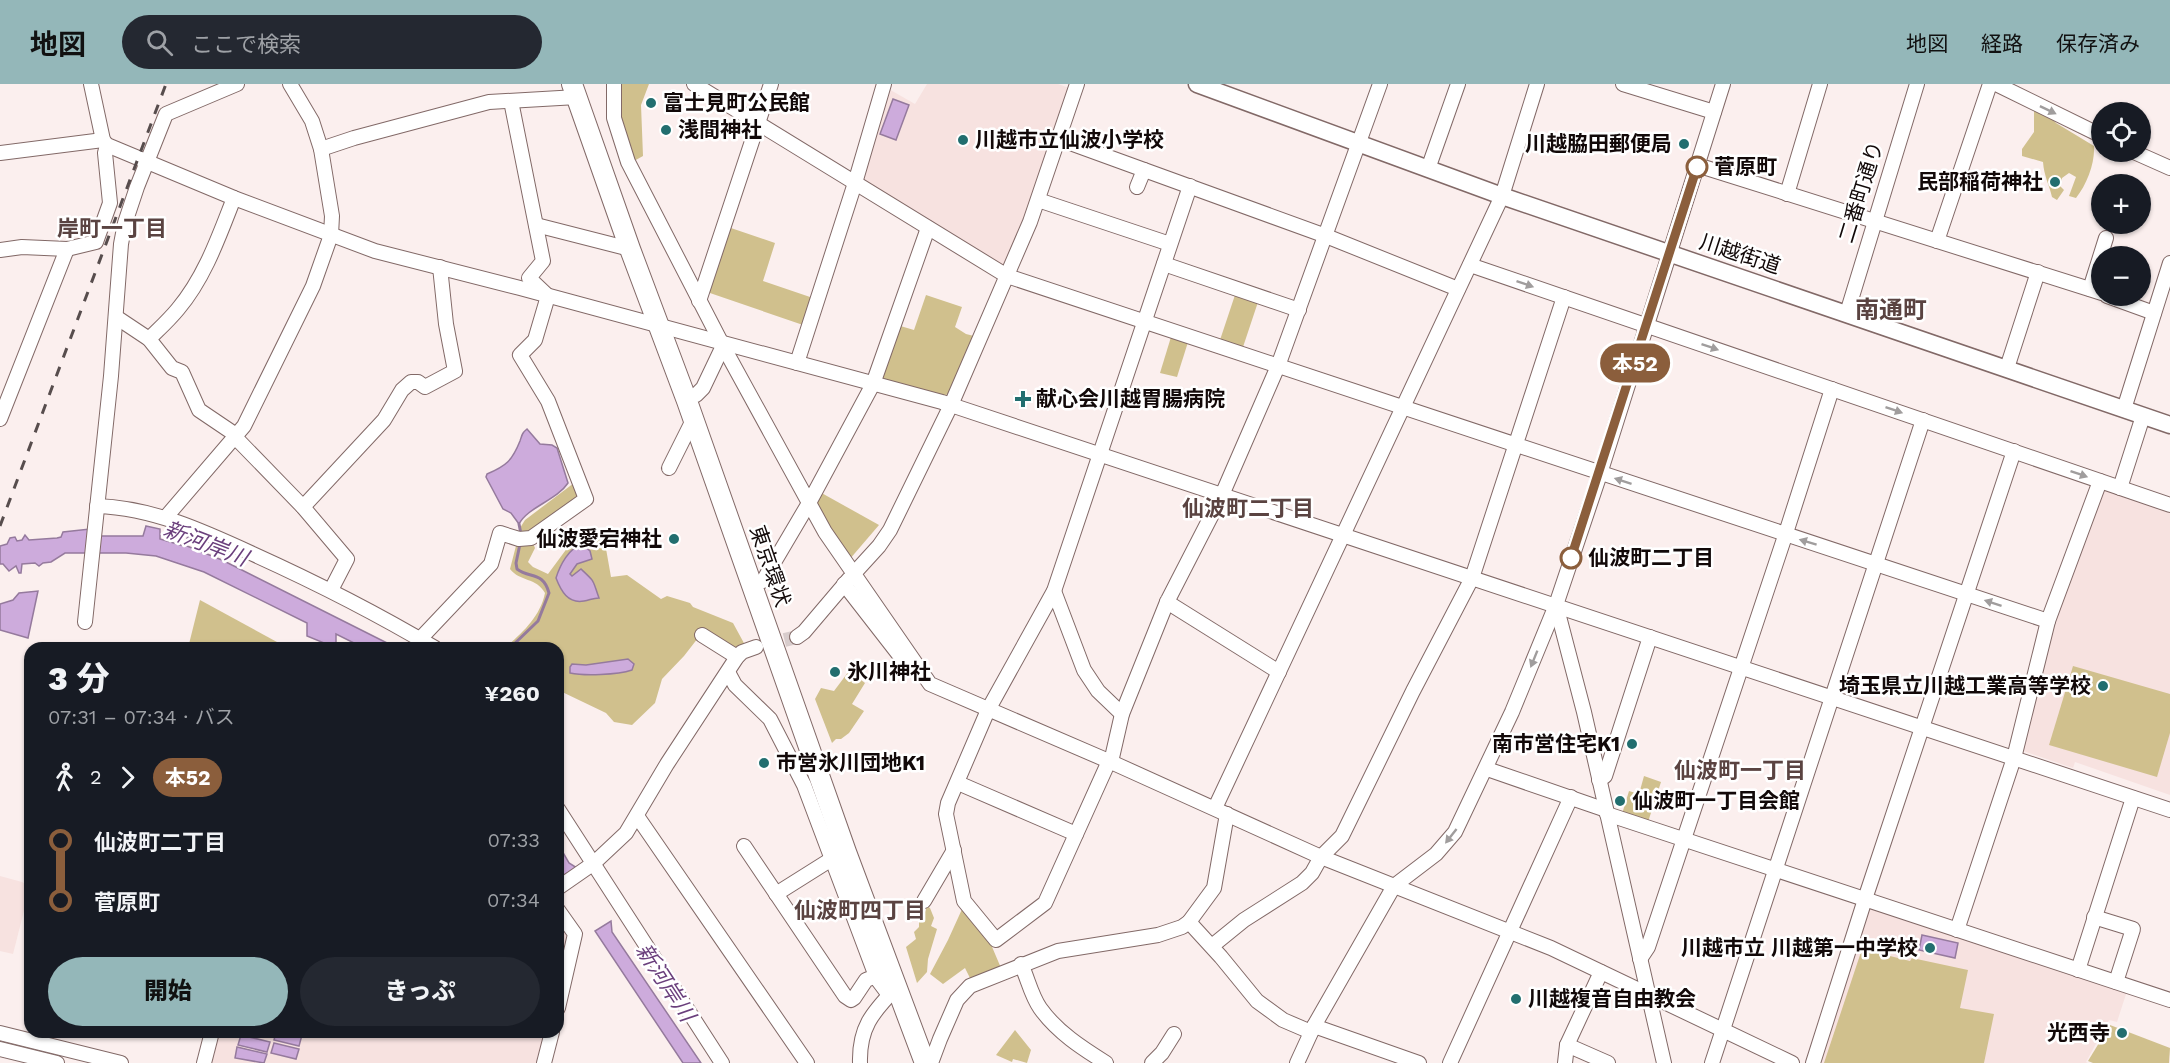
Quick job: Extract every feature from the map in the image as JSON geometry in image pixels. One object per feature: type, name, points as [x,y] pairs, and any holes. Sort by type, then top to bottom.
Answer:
[{"type":"highway","name":"東京環状","points":[[578,88],[630,249],[696,395],[883,916],[930,1062]]},
{"type":"highway","name":"東京環状","points":[[578,88],[666,328],[693,420],[839,855],[892,991],[930,1062]]},
{"type":"main road","name":"川越街道","points":[[1197,84],[1502,196],[2170,424]]},
{"type":"street","points":[[0,249],[22,247],[67,249],[96,242],[99,237],[110,203],[105,142],[91,84]]},
{"type":"street","points":[[85,622],[116,317],[120,250],[125,223],[146,160],[166,114],[237,84]]},
{"type":"street","points":[[166,518],[244,426],[304,306],[332,235],[332,216],[321,149],[312,121],[290,84]]},
{"type":"street","points":[[614,84],[614,118],[628,162],[699,301],[838,552],[930,684],[1321,857],[1510,931],[1792,1063]]},
{"type":"street","points":[[694,84],[1007,276],[1785,536],[1876,563],[2048,621]]},
{"type":"street","points":[[699,301],[771,84]]},
{"type":"street","points":[[797,363],[884,84]]},
{"type":"street","points":[[797,637],[804,632],[879,546],[890,530],[951,405],[1007,276],[1038,200],[1077,84]]},
{"type":"street","points":[[1190,186],[1054,591],[988,710],[948,803],[946,814],[964,901],[996,940],[1045,903],[1110,762],[1122,714],[1167,602],[1222,495],[1278,366],[1380,84]]},
{"type":"street","points":[[1428,169],[1458,84]]},
{"type":"street","points":[[930,1062],[957,1000],[970,986],[1021,964],[1068,948],[1158,935],[1182,927],[1189,922],[1214,888],[1221,811],[1280,672],[1502,196],[1537,84]]},
{"type":"street","points":[[1627,84],[1714,112]]},
{"type":"street","points":[[1297,1063],[1313,1029],[1394,886],[1436,854],[1455,832],[1487,769],[1556,605],[1723,84]]},
{"type":"street","points":[[1787,194],[1820,84]]},
{"type":"street","name":"二番町通り","points":[[1846,313],[1917,84]]},
{"type":"street","points":[[1937,240],[1990,84]]},
{"type":"street","points":[[1996,84],[2091,131]]},
{"type":"street","points":[[321,149],[489,102],[511,101],[578,88]]},
{"type":"street","points":[[511,101],[543,261],[529,278],[548,296]]},
{"type":"street","points":[[1059,139],[1326,236],[1458,289]]},
{"type":"street","points":[[0,153],[105,142],[234,198],[375,251],[951,405],[2170,810]]},
{"type":"street","points":[[2151,160],[2170,168]]},
{"type":"street","points":[[1697,165],[2091,289]]},
{"type":"street","points":[[1137,187],[1144,170]]},
{"type":"street","points":[[149,339],[178,309],[195,285],[211,255],[234,198]]},
{"type":"street","points":[[1038,200],[1170,244]]},
{"type":"street","points":[[536,225],[630,249]]},
{"type":"street","points":[[763,581],[809,503],[873,384],[928,228]]},
{"type":"street","points":[[2104,246],[2106,238]]},
{"type":"street","points":[[0,419],[67,249]]},
{"type":"street","points":[[2124,409],[2170,263]]},
{"type":"street","points":[[1164,264],[1299,310]]},
{"type":"street","points":[[1470,265],[2170,505]]},
{"type":"street","points":[[303,507],[384,420],[402,390],[411,382],[418,382],[425,387],[431,385],[455,371],[446,324],[440,267]]},
{"type":"street","points":[[2007,368],[2038,272]]},
{"type":"street","points":[[420,639],[491,564],[499,527],[519,539],[531,538],[586,499],[548,402],[520,355],[535,340],[548,296]]},
{"type":"street","points":[[1212,946],[1244,920],[1302,882],[1312,873],[1321,857],[1342,836],[1413,691],[1472,578],[1564,297]]},
{"type":"street","points":[[2133,306],[2154,314]]},
{"type":"street","points":[[116,317],[149,339],[172,368],[182,372],[200,410],[236,436],[303,507],[346,559],[331,590]]},
{"type":"street","points":[[696,395],[703,388],[722,344]]},
{"type":"street","points":[[1640,959],[1648,947],[1832,389]]},
{"type":"street","points":[[2120,488],[2143,416]]},
{"type":"street","points":[[669,468],[693,420]]},
{"type":"street","points":[[1712,1063],[1923,420]]},
{"type":"street","points":[[1813,1063],[1865,899],[2014,452]]},
{"type":"street","points":[[1957,930],[2014,758],[2048,621],[2100,481]]},
{"type":"street","points":[[97,506],[166,518],[212,535],[331,590],[425,642]]},
{"type":"street","points":[[850,578],[906,665],[920,669]]},
{"type":"street","points":[[1054,591],[1084,670],[1098,692],[1122,714]]},
{"type":"street","points":[[1167,602],[1280,672]]},
{"type":"street","points":[[1556,605],[1607,812],[1649,996],[1661,1062]]},
{"type":"street","points":[[702,634],[737,657]]},
{"type":"street","points":[[1599,780],[1605,776],[1650,637]]},
{"type":"street","points":[[564,884],[594,863],[619,841],[737,657],[742,652],[756,647]]},
{"type":"street","points":[[729,672],[735,685],[770,719],[804,785],[839,855],[876,976],[892,991],[866,1023],[860,1042],[860,1063]]},
{"type":"street","points":[[1487,769],[1571,796],[1607,812],[1684,839],[2170,1000]]},
{"type":"street","points":[[958,783],[1076,834]]},
{"type":"street","points":[[1450,1063],[1571,796]]},
{"type":"street","points":[[2078,970],[2133,798]]},
{"type":"street","points":[[637,816],[807,1063]]},
{"type":"street","points":[[564,818],[722,1063]]},
{"type":"street","points":[[744,846],[848,999],[854,998],[866,980],[876,976]]},
{"type":"street","points":[[924,901],[954,850]]},
{"type":"street","points":[[776,894],[839,855]]},
{"type":"street","points":[[2094,916],[2133,929],[2116,982]]},
{"type":"street","points":[[564,918],[575,934],[564,982]]},
{"type":"street","points":[[1189,922],[1257,1001],[1284,1020],[1412,1062]]},
{"type":"street","points":[[1021,964],[1040,1008],[1078,1046],[1107,1063]]},
{"type":"street","points":[[1565,1063],[1567,1045],[1601,972]]},
{"type":"street","points":[[0,1033],[121,1063]]},
{"type":"street","points":[[1152,1063],[1162,1053],[1174,1034]]},
{"type":"street","points":[[204,1063],[210,1038]]},
{"type":"street","points":[[544,1063],[550,1038]]},
{"type":"street","points":[[1567,1045],[1608,1063]]},
{"type":"street","points":[[0,1049],[55,1063]]},
{"type":"shaded area","points":[[621,84],[649,84],[641,105],[643,156],[634,161],[618,115]]},
{"type":"shaded area","name":"川越市立仙波小学校","points":[[927,84],[1058,84],[1072,89],[1025,222],[1006,266],[999,268],[864,184],[862,177],[887,88],[915,104]]},
{"type":"shaded area","points":[[893,99],[909,105],[896,140],[880,134]]},
{"type":"shaded area","points":[[2034,109],[2049,115],[2056,123],[2091,144],[2092,162],[2090,173],[2076,198],[2069,196],[2076,177],[2069,173],[2062,178],[2060,186],[2064,190],[2057,200],[2052,197],[2043,162],[2022,156],[2022,149],[2034,132]]},
{"type":"shaded area","points":[[728,227],[775,243],[763,281],[813,298],[803,325],[707,292]]},
{"type":"shaded area","points":[[1236,292],[1259,299],[1242,350],[1219,343]]},
{"type":"shaded area","points":[[926,295],[962,307],[955,327],[974,336],[949,393],[943,397],[879,380],[897,325],[914,330]]},
{"type":"shaded area","points":[[1171,337],[1188,342],[1177,377],[1160,373]]},
{"type":"shaded area","points":[[527,429],[540,444],[557,448],[568,483],[557,494],[523,518],[519,524],[511,513],[503,509],[486,477],[511,458],[522,434]]},
{"type":"shaded area","points":[[574,483],[580,496],[531,533],[522,535],[520,528],[525,520]]},
{"type":"shaded area","name":"埼玉県立川越工業高等学校","points":[[2102,488],[2170,510],[2170,795],[2075,762],[2073,768],[2020,750],[2052,622]]},
{"type":"shaded area","points":[[818,491],[879,525],[849,560],[813,501]]},
{"type":"shaded area","points":[[146,526],[160,529],[160,539],[184,546],[188,536],[190,537],[187,546],[222,560],[385,642],[352,642],[336,634],[336,642],[322,642],[307,636],[307,623],[204,572],[156,556],[126,553],[65,553],[39,566],[35,563],[22,564],[21,573],[16,566],[9,571],[3,564],[0,564],[0,546],[7,544],[10,538],[15,537],[17,541],[22,540],[25,535],[29,540],[57,538],[61,537],[63,532],[99,528],[99,536],[143,536]]},
{"type":"shaded area","points":[[582,529],[588,539],[600,533],[605,543],[611,577],[627,575],[661,599],[667,596],[690,603],[693,607],[733,623],[745,645],[737,651],[698,638],[662,679],[655,703],[632,725],[614,722],[606,713],[564,693],[564,642],[511,642],[535,617],[545,593],[537,584],[518,576],[510,569],[517,542],[532,541],[535,548],[528,562],[548,574],[568,547],[576,541]]},
{"type":"shaded area","points":[[582,544],[590,551],[592,559],[577,564],[570,574],[572,576],[581,569],[593,582],[599,598],[578,601],[566,596],[556,578],[566,558],[573,549]]},
{"type":"shaded area","points":[[38,591],[28,638],[0,630],[0,604],[13,600],[19,593]]},
{"type":"shaded area","points":[[200,600],[277,642],[190,642]]},
{"type":"shaded area","points":[[628,659],[634,664],[632,670],[626,672],[570,673],[572,664],[586,665]]},
{"type":"shaded area","points":[[2073,666],[2170,694],[2170,733],[2157,777],[2049,745]]},
{"type":"shaded area","points":[[849,671],[865,683],[852,704],[864,711],[849,733],[832,743],[815,699],[821,688],[834,691]]},
{"type":"shaded area","points":[[1644,776],[1661,782],[1648,822],[1622,814],[1629,791],[1639,794]]},
{"type":"shaded area","points":[[564,854],[569,863],[577,868],[564,875]]},
{"type":"shaded area","points":[[0,876],[24,883],[24,911],[13,954],[0,951]]},
{"type":"shaded area","name":"川越市立 川越第一中学校","points":[[1872,905],[2128,988],[2117,1022],[2109,1020],[2086,1062],[2088,1063],[1817,1063],[1868,909]]},
{"type":"shaded area","points":[[927,906],[934,918],[931,926],[937,929],[928,959],[927,972],[917,983],[906,947],[916,939],[914,932],[919,927],[919,922],[922,921]]},
{"type":"shaded area","points":[[963,907],[987,935],[1001,968],[972,982],[965,968],[943,984],[930,974]]},
{"type":"shaded area","points":[[611,921],[612,932],[701,1063],[683,1063],[595,931]]},
{"type":"shaded area","points":[[564,928],[570,935],[564,960]]},
{"type":"shaded area","points":[[1922,935],[1958,943],[1955,958],[1919,950]]},
{"type":"shaded area","points":[[1862,949],[1910,961],[1912,958],[1968,970],[1960,1008],[1994,1014],[1984,1063],[1824,1063]]},
{"type":"shaded area","name":"光西寺","points":[[2110,1025],[2170,1048],[2169,1063],[2093,1063],[2088,1061]]},
{"type":"shaded area","points":[[1015,1030],[1031,1050],[1027,1063],[1013,1059],[1012,1062],[996,1055]]},
{"type":"shaded area","points":[[215,1038],[545,1038],[539,1063],[209,1063]]},
{"type":"shaded area","points":[[240,1038],[270,1042],[267,1052],[238,1045]]},
{"type":"shaded area","points":[[274,1038],[301,1038],[299,1046],[274,1040]]},
{"type":"shaded area","points":[[274,1043],[299,1049],[296,1059],[271,1053]]},
{"type":"shaded area","points":[[237,1047],[267,1054],[264,1063],[235,1058]]},
{"type":"waterway","points":[[519,524],[521,534]]},
{"type":"waterway","points":[[516,642],[538,621],[549,593],[540,578],[517,569],[520,544]]},
{"type":"tunnel","points":[[764,645],[797,637]]},
{"type":"railway","points":[[0,526],[166,84]]},
{"type":"bus line","name":"本52","points":[[1571,558],[1697,167]]},
{"type":"place","name":"富士見町公民館","points":[[651,103]]},
{"type":"place","name":"浅間神社","points":[[666,130]]},
{"type":"place","name":"川越市立仙波小学校","points":[[963,140]]},
{"type":"place","name":"川越脇田郵便局","points":[[1684,144]]},
{"type":"place","name":"菅原町","points":[[1697,167]]},
{"type":"place","name":"民部稲荷神社","points":[[2055,182]]},
{"type":"place","name":"献心会川越胃腸病院","points":[[1023,399]]},
{"type":"place","name":"仙波愛宕神社","points":[[674,539]]},
{"type":"place","name":"仙波町二丁目","points":[[1571,558]]},
{"type":"place","name":"氷川神社","points":[[835,672]]},
{"type":"place","name":"埼玉県立川越工業高等学校","points":[[2103,686]]},
{"type":"place","name":"南市営住宅K1","points":[[1632,744]]},
{"type":"place","name":"市営氷川団地K1","points":[[764,763]]},
{"type":"place","name":"仙波町一丁目会館","points":[[1620,801]]},
{"type":"place","name":"川越市立 川越第一中学校","points":[[1930,948]]},
{"type":"place","name":"川越複音自由教会","points":[[1516,999]]},
{"type":"place","name":"光西寺","points":[[2122,1033]]},
{"type":"district","name":"岸町一丁目","points":[[112,228]]},
{"type":"district","name":"南通町","points":[[1891,310]]},
{"type":"district","name":"仙波町二丁目","points":[[1248,508]]},
{"type":"district","name":"仙波町一丁目","points":[[1740,770]]},
{"type":"district","name":"仙波町四丁目","points":[[860,910]]},
{"type":"water label","name":"新河岸川","points":[[206,543]]},
{"type":"water label","name":"新河岸川","points":[[666,982]]}]
